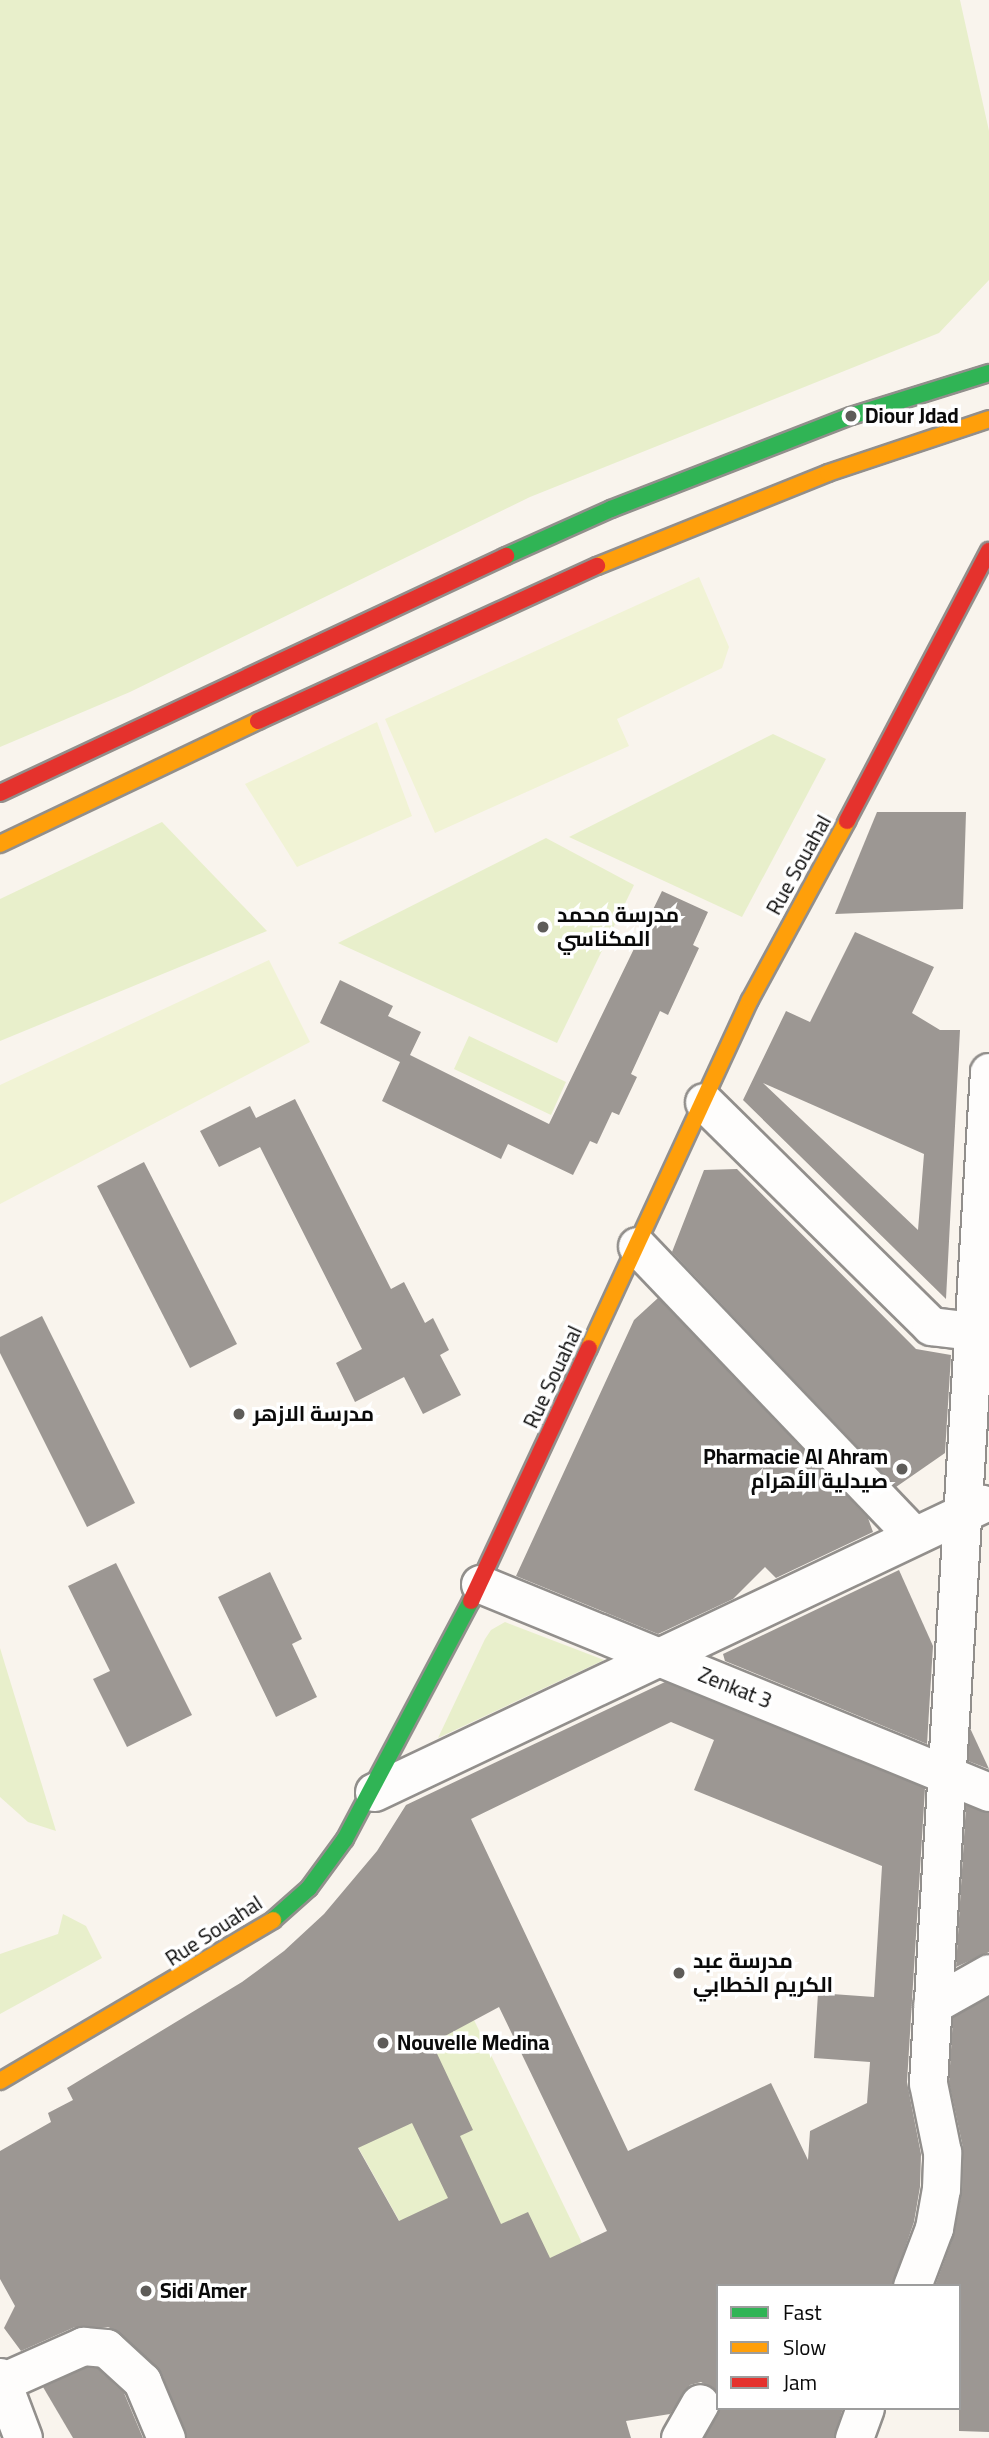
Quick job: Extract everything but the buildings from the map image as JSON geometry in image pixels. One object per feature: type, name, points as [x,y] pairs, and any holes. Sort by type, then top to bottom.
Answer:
[{"type":"main road","points":[[0,793],[382,611],[611,509],[851,416],[989,373]]},
{"type":"main road","points":[[0,844],[402,653],[631,551],[828,473],[989,419]]},
{"type":"main road","name":"Rue Souahal","points":[[0,2081],[267,1925],[309,1888],[373,1793],[480,1584],[750,1000],[988,561]]},
{"type":"street","points":[[988,561],[989,603]]},
{"type":"street","points":[[913,2284],[934,2228],[941,2189],[942,2152],[928,2083],[945,1774],[976,1506],[989,1072]]},
{"type":"street","points":[[704,1102],[931,1326],[981,1334]]},
{"type":"street","points":[[637,1246],[912,1534]]},
{"type":"street","points":[[373,1793],[659,1658],[912,1534],[976,1506]]},
{"type":"street","name":"Zenkat 3","points":[[480,1584],[989,1792]]},
{"type":"street","points":[[932,2005],[989,1973]]},
{"type":"street","points":[[23,2438],[1,2379],[83,2346],[106,2348],[142,2381],[166,2438]]},
{"type":"street","points":[[680,2438],[700,2403]]},
{"type":"street","points":[[854,2438],[864,2410]]},
{"type":"green space","points":[[0,0],[960,0],[989,131],[989,280],[939,333],[530,497],[130,692],[0,747]]},
{"type":"green space","points":[[699,577],[729,647],[722,668],[617,719],[629,746],[435,833],[385,719]]},
{"type":"green space","points":[[377,722],[412,816],[297,867],[245,784]]},
{"type":"green space","points":[[773,734],[826,759],[742,917],[569,837]]},
{"type":"green space","points":[[162,822],[267,931],[0,1041],[0,899]]},
{"type":"green space","points":[[546,838],[634,885],[557,1043],[338,943]]},
{"type":"green space","points":[[269,960],[310,1042],[0,1204],[0,1085]]},
{"type":"green space","points":[[469,1036],[566,1082],[551,1115],[454,1069]]},
{"type":"green space","points":[[505,1622],[604,1660],[438,1738],[485,1639],[491,1630]]},
{"type":"green space","points":[[0,1648],[56,1831],[28,1822],[0,1797]]},
{"type":"green space","points":[[63,1914],[86,1926],[102,1958],[0,2014],[0,1954],[58,1934]]},
{"type":"green space","points":[[474,2020],[582,2243],[448,2308],[330,2097]]},
{"type":"traffic: fast","points":[[506,556],[611,509],[851,416],[989,373]]},
{"type":"traffic: fast","points":[[273,1920],[309,1888],[345,1839],[471,1601]]},
{"type":"traffic: slow","points":[[597,566],[828,473],[989,419]]},
{"type":"traffic: slow","points":[[0,844],[258,721]]},
{"type":"traffic: slow","points":[[589,1348],[750,1000],[847,821]]},
{"type":"traffic: slow","points":[[0,2081],[273,1920]]},
{"type":"traffic: jam","points":[[847,821],[989,551]]},
{"type":"traffic: jam","points":[[0,793],[506,556]]},
{"type":"traffic: jam","points":[[258,721],[597,566]]},
{"type":"traffic: jam","points":[[471,1601],[589,1348]]},
{"type":"place","name":"Diour Jdad","points":[[851,416]]},
{"type":"place","name":"مدرسة محمد المكناسي","points":[[543,927]]},
{"type":"place","name":"مدرسة الازهر","points":[[239,1414]]},
{"type":"place","name":"Pharmacie Al Ahram صيدلية الأهرام","points":[[902,1469]]},
{"type":"place","name":"مدرسة عبد الكريم الخطابي","points":[[679,1973]]},
{"type":"place","name":"Nouvelle Medina","points":[[383,2043]]},
{"type":"place","name":"Sidi Amer","points":[[146,2291]]}]
